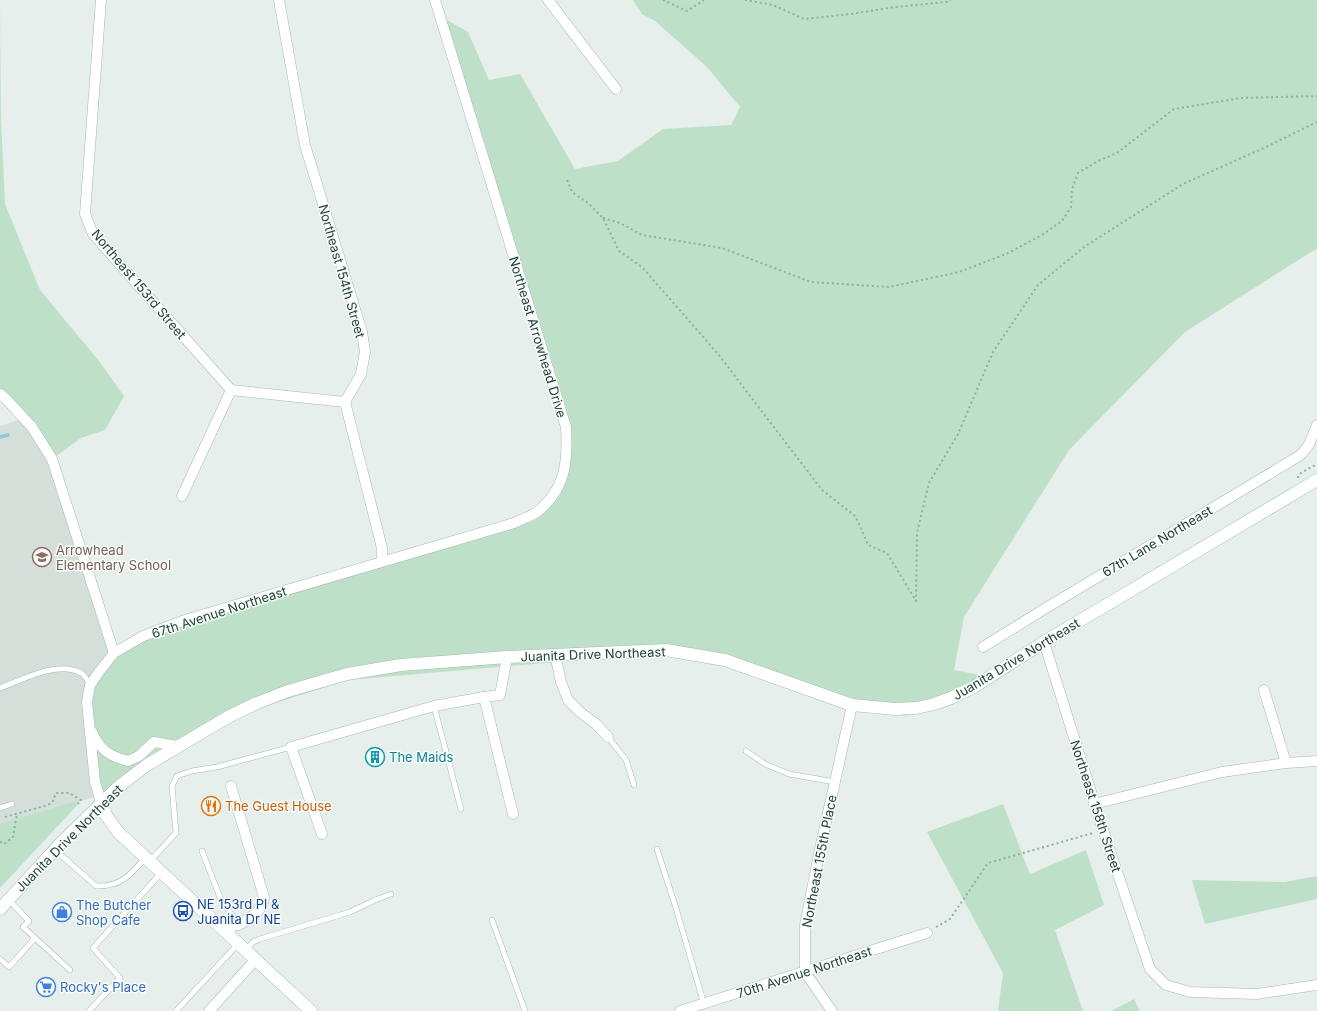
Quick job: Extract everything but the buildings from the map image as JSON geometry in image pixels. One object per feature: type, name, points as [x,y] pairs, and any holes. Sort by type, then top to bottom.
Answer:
[{"type":"main road","name":"Juanita Drive Northeast","points":[[0,909],[101,802],[118,787],[177,746],[228,717],[257,703],[288,691],[347,674],[401,665],[555,654],[666,650],[725,660],[852,705],[896,709],[916,708],[951,698],[974,687],[1044,642],[1317,480]]},
{"type":"main road","points":[[101,802],[106,815],[118,832],[312,1011]]},
{"type":"street","name":"Northeast 153rd Street","points":[[101,0],[85,214],[93,234],[231,390]]},
{"type":"street","name":"Northeast 154th Street","points":[[279,0],[305,145],[363,339],[365,352],[361,374],[345,402]]},
{"type":"street","name":"Northeast Arrowhead Drive","points":[[382,561],[514,523],[536,512],[550,500],[559,484],[565,470],[568,450],[566,427],[435,0]]},
{"type":"street","points":[[548,0],[616,89]]},
{"type":"street","points":[[182,496],[231,390],[345,402],[382,548],[382,561]]},
{"type":"street","points":[[0,394],[32,427],[52,459],[114,653]]},
{"type":"street","name":"67th Lane Northeast","points":[[983,647],[1300,456],[1311,443],[1317,425]]},
{"type":"street","name":"67th Avenue Northeast","points":[[101,802],[95,782],[87,702],[90,685],[114,653],[143,636],[185,620],[382,561]]},
{"type":"street","name":"Northeast 158th Street","points":[[1044,642],[1094,804],[1150,969],[1166,984],[1190,992],[1257,994],[1317,985]]},
{"type":"street","points":[[555,654],[561,682],[568,700],[580,712],[596,724],[608,737]]},
{"type":"street","points":[[322,834],[291,747],[434,706],[484,696],[500,695],[507,657]]},
{"type":"street","points":[[1264,690],[1286,763]]},
{"type":"street","points":[[484,696],[513,814]]},
{"type":"street","name":"Northeast 155th Place","points":[[805,972],[805,925],[852,705]]},
{"type":"street","name":"67th Avenue Northeast","points":[[89,726],[97,744],[110,755],[128,761],[139,756],[154,742],[177,746]]},
{"type":"street","points":[[1094,804],[1222,772],[1286,763],[1317,761]]},
{"type":"street","points":[[228,933],[234,925],[239,925],[263,906],[264,897],[231,786]]},
{"type":"street","name":"70th Avenue Northeast","points":[[680,1011],[927,933]]},
{"type":"street","points":[[209,1011],[256,959]]},
{"type":"street","points":[[805,972],[832,1011]]},
{"type":"lane","points":[[0,688],[38,673],[59,669],[73,670],[83,673],[90,685]]},
{"type":"lane","points":[[434,706],[461,809]]},
{"type":"lane","points":[[608,737],[626,760],[634,785]]},
{"type":"lane","points":[[55,850],[96,886],[104,886],[128,877],[176,833],[172,786],[177,776],[291,747]]},
{"type":"lane","points":[[746,751],[765,764],[789,774],[835,782]]},
{"type":"lane","points":[[0,808],[12,804]]},
{"type":"lane","points":[[657,849],[704,1004]]},
{"type":"lane","points":[[202,851],[221,900],[239,925]]},
{"type":"lane","points":[[89,1011],[120,978],[93,948],[162,872]]},
{"type":"lane","points":[[176,1011],[242,947],[260,939],[350,912],[391,894]]},
{"type":"lane","points":[[9,899],[29,921],[23,927],[70,970]]},
{"type":"lane","points":[[492,920],[525,1011]]},
{"type":"lane","points":[[0,959],[8,967],[35,938]]},
{"type":"path","points":[[663,0],[687,11],[704,0]]},
{"type":"path","points":[[745,0],[772,5],[804,19],[902,6],[946,2],[951,0]]},
{"type":"path","points":[[603,218],[620,223],[642,235],[722,248],[811,282],[889,287],[959,272],[1006,254],[1042,235],[1062,221],[1071,207],[1072,189],[1078,173],[1098,161],[1117,153],[1174,109],[1241,98],[1317,96]]},
{"type":"path","points":[[567,180],[572,192],[588,203],[603,218],[618,251],[642,267],[718,354],[822,490],[855,516],[862,528],[868,545],[887,553],[916,601],[917,533],[930,484],[958,434],[993,352],[1038,285],[1084,247],[1183,184],[1266,147],[1317,122]]},
{"type":"path","points":[[5,817],[48,805],[53,801],[56,793],[69,793],[81,800],[78,804]]},
{"type":"path","points":[[0,842],[4,844],[12,837],[18,808]]},
{"type":"path","points":[[927,933],[950,920],[988,863],[1093,833]]},
{"type":"shaded area","name":"Arrowhead Elementary School","points":[[24,418],[52,460],[116,654],[86,702],[94,797],[0,825],[0,426]]},
{"type":"green space","points":[[0,0],[1,118],[5,204],[40,290],[99,361],[124,396],[105,430],[81,438],[52,459],[0,394]]},
{"type":"green space","points":[[633,0],[1317,0],[1317,249],[1185,332],[1069,450],[964,617],[954,670],[997,678],[954,704],[905,716],[852,705],[725,660],[667,655],[556,662],[348,680],[228,718],[94,797],[86,702],[90,685],[114,653],[143,636],[514,523],[550,500],[567,450],[440,16],[468,32],[489,80],[520,74],[575,169],[618,161],[663,129],[731,125],[740,107],[707,67],[655,21],[642,14]]},
{"type":"green space","points":[[83,799],[0,888],[0,824]]},
{"type":"green space","points":[[1003,804],[1030,874],[1086,850],[1104,905],[1055,930],[1083,1011],[998,1011],[1003,973],[927,832]]},
{"type":"green space","points":[[1317,876],[1317,899],[1205,924],[1192,880],[1285,882]]},
{"type":"green space","points":[[1134,999],[1140,1011],[1111,1011]]},
{"type":"waterway","points":[[0,437],[8,435]]},
{"type":"place","name":"Arrowhead Elementary School","points":[[42,557]]},
{"type":"place","name":"The Maids","points":[[375,757]]},
{"type":"place","name":"The Guest House","points":[[211,806]]},
{"type":"place","name":"NE 153rd Pl & Juanita Dr NE","points":[[183,911]]},
{"type":"place","name":"The Butcher Shop Cafe","points":[[62,912]]},
{"type":"place","name":"Rocky's Place","points":[[46,987]]}]
